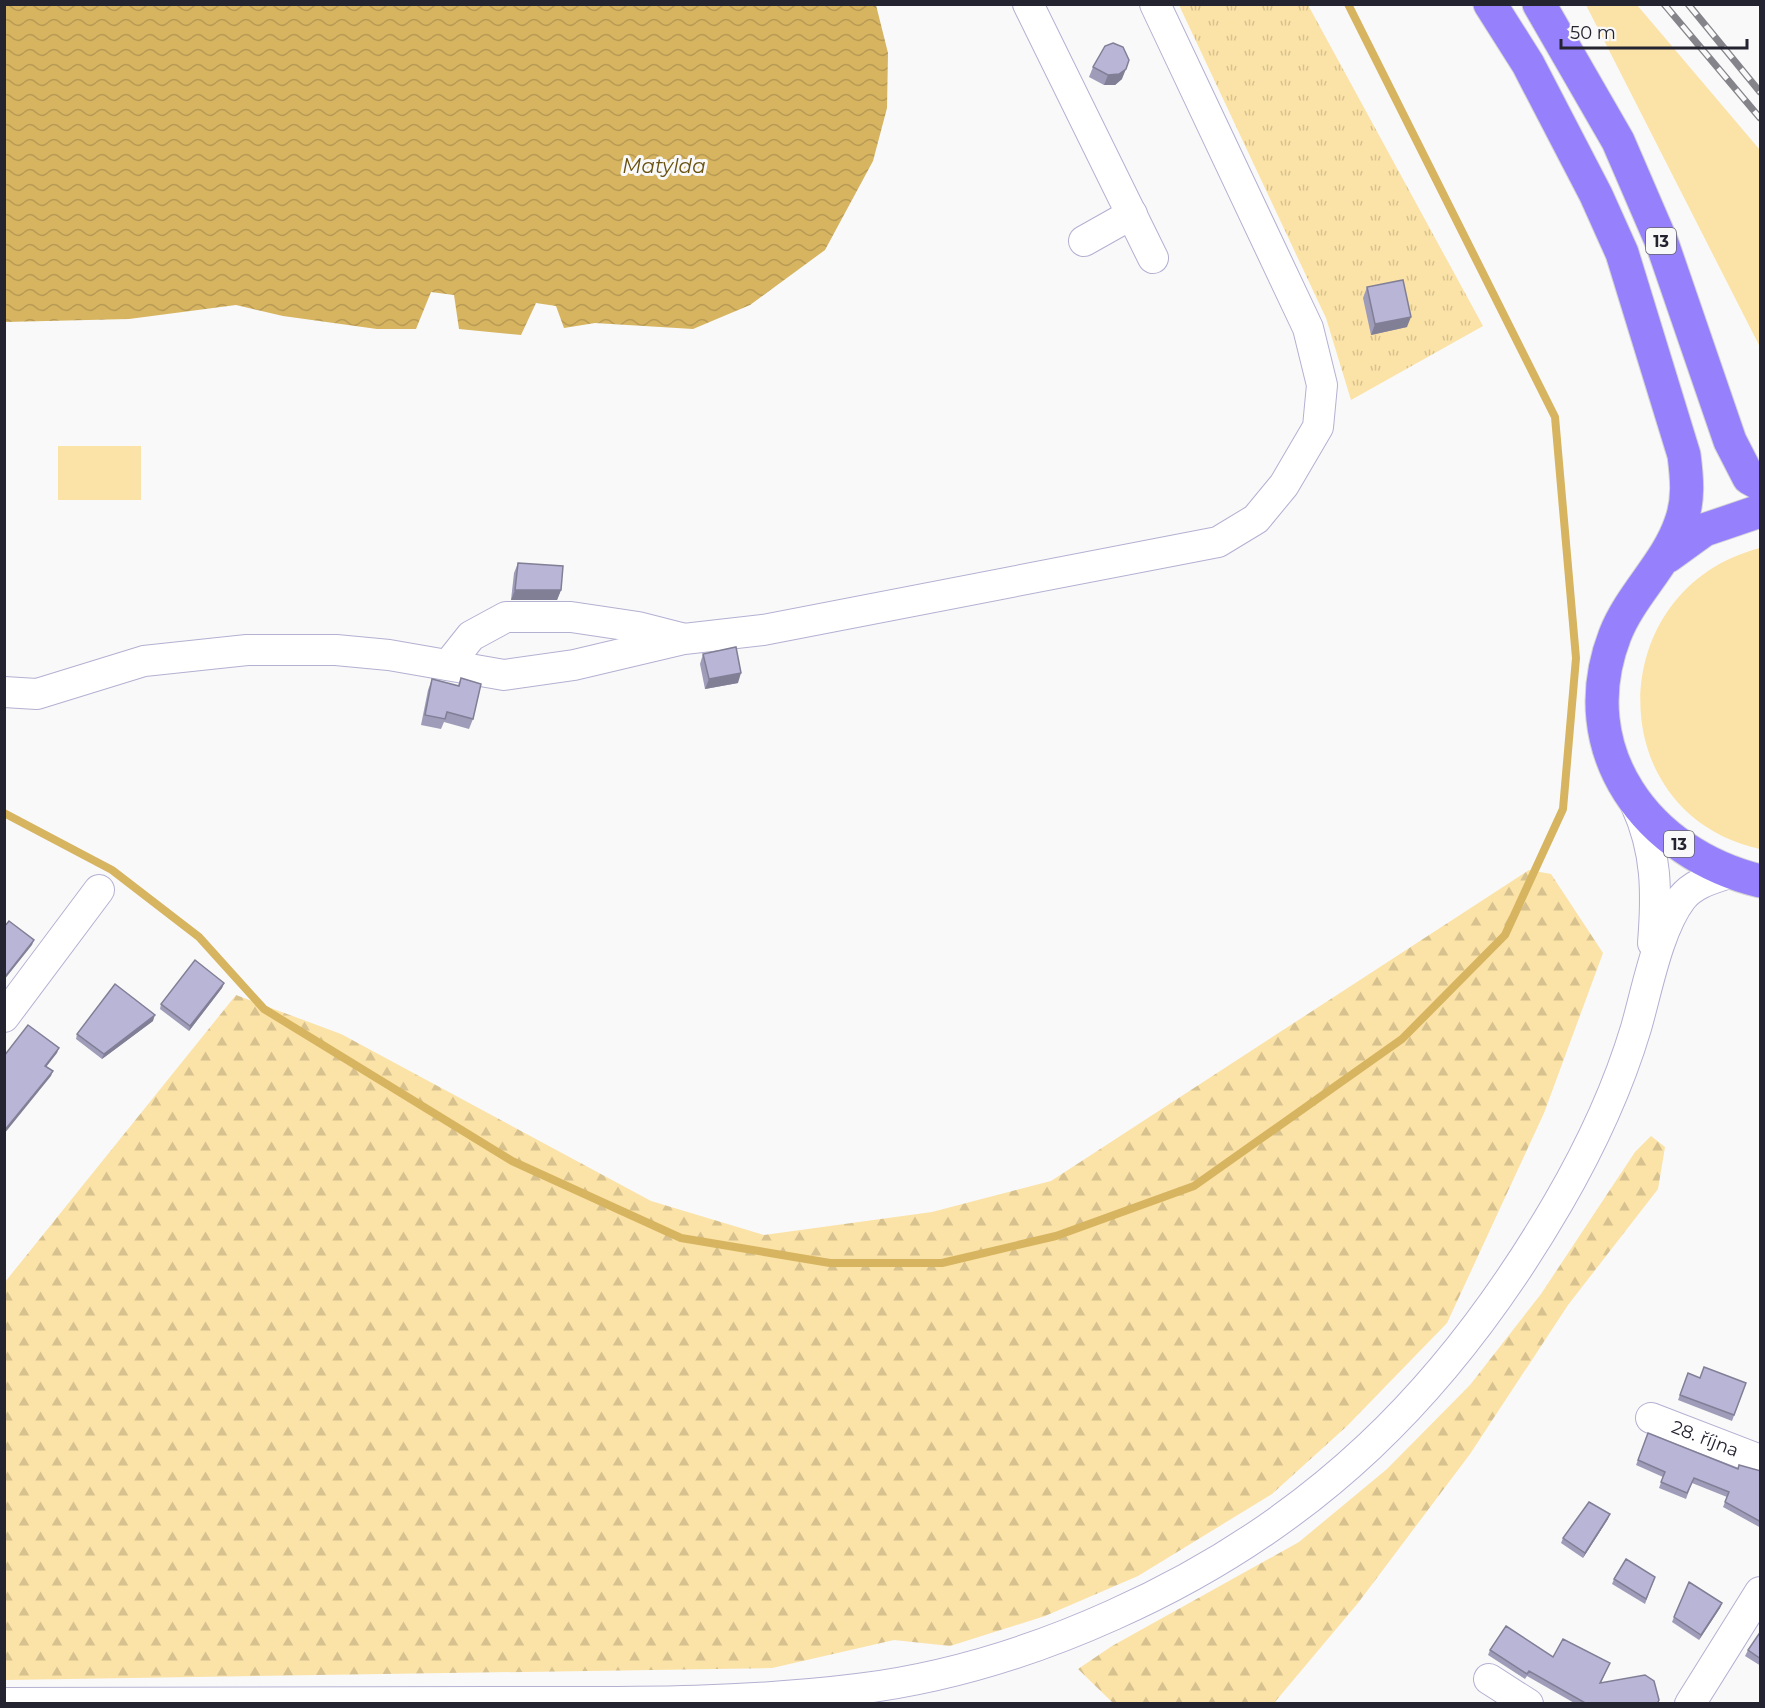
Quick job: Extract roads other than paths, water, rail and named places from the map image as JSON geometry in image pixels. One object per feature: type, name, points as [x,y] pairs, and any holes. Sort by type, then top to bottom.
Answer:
[{"type":"highway","name":"13","points":[[1490,4],[1528,64],[1596,195],[1622,253],[1684,455],[1688,490],[1681,523],[1659,562],[1627,609],[1615,635],[1602,686],[1608,743],[1627,791],[1636,805],[1668,837],[1708,864],[1729,873],[1761,881]]},
{"type":"highway","name":"13","points":[[1539,4],[1564,43],[1618,141],[1662,243],[1730,441],[1749,478],[1761,484]]},
{"type":"highway","points":[[1659,562],[1704,530],[1761,511]]},
{"type":"street","points":[[1028,4],[1153,258]]},
{"type":"street","points":[[4,692],[37,694],[144,662],[247,650],[336,650],[448,664],[504,675],[574,665],[684,639],[764,630],[1218,542],[1256,519],[1284,485],[1318,427],[1322,385],[1308,328],[1155,4]]},
{"type":"street","points":[[1084,241],[1132,214]]},
{"type":"street","points":[[448,664],[471,636],[506,617],[571,617],[638,627],[684,639]]},
{"type":"street","points":[[1636,805],[1649,839],[1656,875],[1652,967]]},
{"type":"street","points":[[4,1703],[733,1699],[857,1689],[899,1693],[934,1676],[1036,1648],[1169,1590],[1220,1562],[1278,1523],[1331,1482],[1383,1435],[1428,1387],[1477,1327],[1558,1202],[1581,1159],[1617,1081],[1636,1029],[1652,967],[1682,899],[1698,884],[1729,873]]},
{"type":"street","points":[[4,1017],[99,890]]},
{"type":"street","name":"28. října","points":[[1651,1418],[1761,1460]]},
{"type":"street","points":[[1690,1704],[1761,1592]]},
{"type":"street","points":[[1489,1679],[1528,1704]]},
{"type":"water","name":"Matylda","points":[[4,5],[876,5],[888,53],[887,108],[873,161],[825,250],[750,305],[693,329],[595,323],[564,328],[556,306],[536,303],[521,335],[459,329],[454,295],[431,292],[416,329],[377,329],[283,316],[236,305],[129,319],[5,322]]},
{"type":"waterway","points":[[4,813],[112,870],[199,937],[264,1009],[512,1161],[681,1238],[830,1263],[942,1263],[1056,1236],[1194,1186],[1402,1039],[1505,935],[1563,809],[1576,658],[1555,417],[1348,4]]},
{"type":"railway","points":[[1664,4],[1760,118]]},
{"type":"railway","points":[[1688,4],[1760,92]]}]
